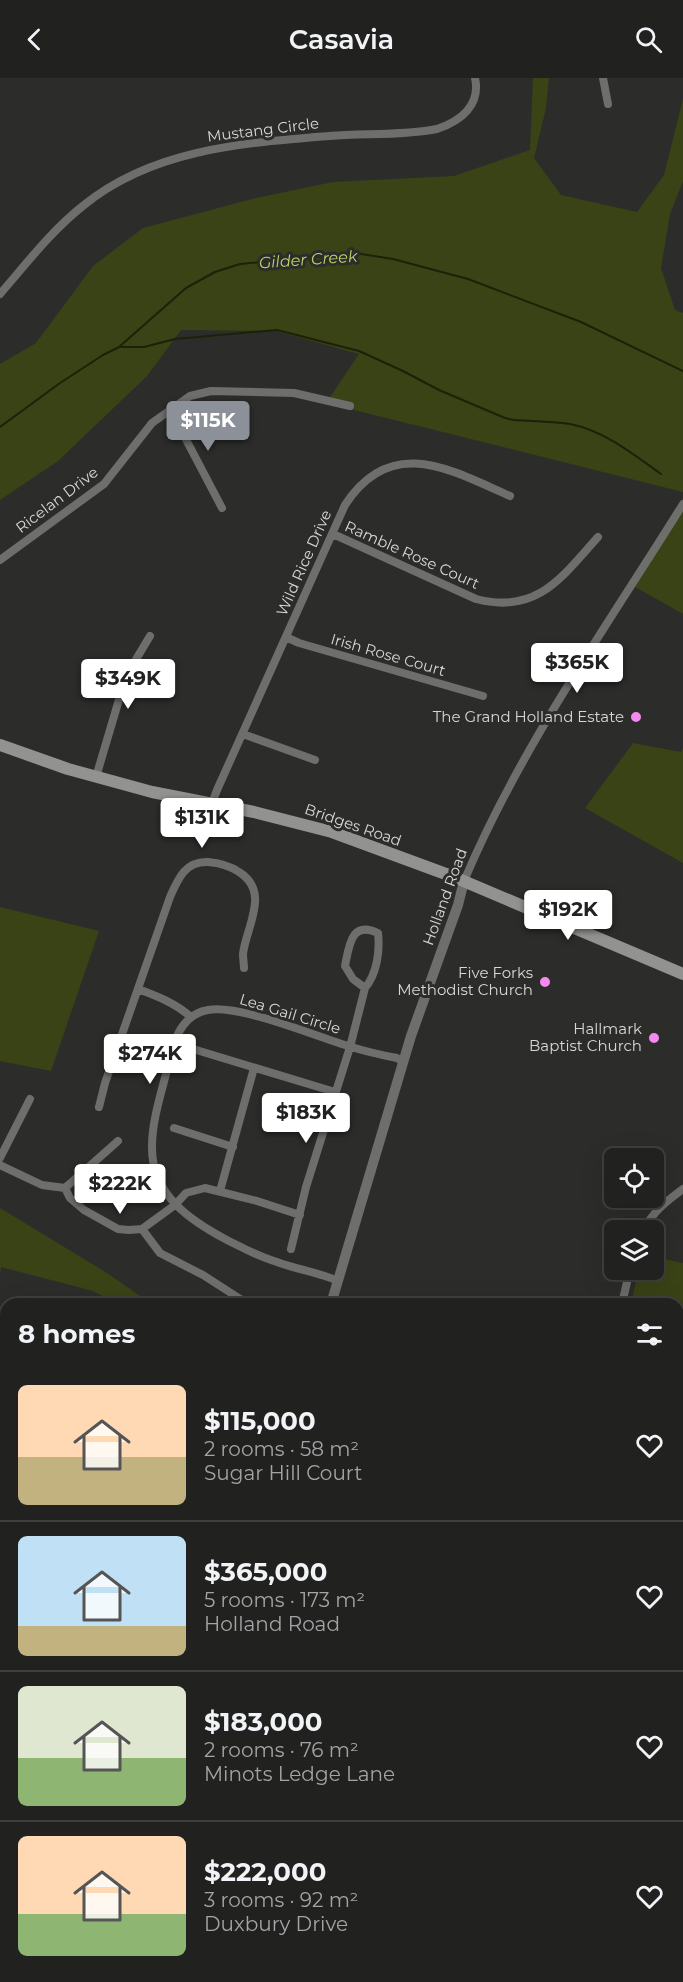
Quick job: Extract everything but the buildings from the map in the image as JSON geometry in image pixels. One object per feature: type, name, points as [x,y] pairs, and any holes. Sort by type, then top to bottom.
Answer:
[{"type":"main road","name":"Bridges Road","points":[[0,745],[44,761],[152,792],[212,803],[324,830],[464,881],[683,974]]},
{"type":"street","name":"Mustang Circle","points":[[0,294],[36,250],[63,223],[84,204],[122,179],[178,156],[235,145],[438,129],[456,122],[467,112],[474,99],[475,78]]},
{"type":"street","points":[[603,78],[608,104]]},
{"type":"street","name":"Ricelan Drive","points":[[0,560],[104,484],[152,423],[190,396],[211,391],[294,393],[350,406]]},
{"type":"street","points":[[170,409],[222,508]]},
{"type":"street","name":"Wild Rice Drive","points":[[212,803],[345,505],[358,489],[375,475],[399,465],[419,464],[444,467],[510,496]]},
{"type":"street","name":"Holland Road","points":[[333,1298],[403,1062],[458,905],[464,881],[499,806],[546,721],[683,504]]},
{"type":"street","name":"Ramble Rose Court","points":[[333,534],[476,599],[502,603],[537,596],[553,585],[598,537]]},
{"type":"street","points":[[96,777],[126,676],[150,636]]},
{"type":"street","name":"Irish Rose Court","points":[[286,637],[299,643],[483,696]]},
{"type":"street","points":[[243,734],[315,760]]},
{"type":"street","points":[[99,1107],[105,1083],[170,897],[180,875],[188,867],[206,862],[229,866],[247,877],[255,890],[253,921],[243,953],[244,968]]},
{"type":"street","points":[[291,1249],[306,1187],[350,1047],[365,988],[370,982],[380,948],[378,933],[370,929],[362,929],[354,934],[345,966],[353,979],[365,988]]},
{"type":"street","points":[[138,989],[171,1002],[191,1017],[179,1032],[170,1055],[152,1145],[154,1167],[167,1196],[196,1222],[255,1254],[338,1281]]},
{"type":"street","name":"Lea Gail Circle","points":[[191,1017],[208,1010],[236,1011],[350,1047],[397,1058],[403,1062]]},
{"type":"street","points":[[193,1049],[335,1092]]},
{"type":"street","points":[[220,1191],[254,1068]]},
{"type":"street","points":[[0,1158],[30,1099]]},
{"type":"street","points":[[174,1128],[233,1147]]},
{"type":"street","points":[[0,1166],[42,1185],[65,1188],[118,1142]]},
{"type":"street","points":[[65,1188],[70,1198],[84,1210],[118,1229],[142,1229],[162,1212],[175,1205],[186,1193],[205,1188],[300,1215]]},
{"type":"street","points":[[649,1220],[660,1207],[683,1189]]},
{"type":"street","points":[[142,1229],[160,1252],[203,1275],[239,1298]]},
{"type":"street","points":[[623,1298],[627,1280]]},
{"type":"green space","points":[[533,78],[549,78],[546,108],[534,158],[561,195],[637,212],[664,175],[683,99],[683,181],[670,214],[661,268],[675,310],[683,313],[683,492],[326,403],[359,354],[276,331],[181,330],[147,376],[58,461],[0,500],[0,364],[36,343],[93,266],[143,228],[256,198],[333,182],[454,176],[530,150]]},
{"type":"green space","points":[[683,503],[683,614],[630,584]]},
{"type":"green space","points":[[633,743],[681,752],[683,748],[683,863],[585,808]]},
{"type":"green space","points":[[0,907],[99,931],[51,1071],[0,1061]]},
{"type":"green space","points":[[0,1208],[107,1273],[143,1298],[106,1298],[93,1291],[1,1267],[0,1274]]},
{"type":"green space","points":[[664,1259],[683,1263],[683,1298],[632,1298],[636,1280],[664,1280]]},
{"type":"waterway","name":"Gilder Creek","points":[[0,427],[60,383],[119,347],[186,288],[215,272],[240,264],[355,253],[393,259],[468,279],[581,322],[683,371]]},
{"type":"waterway","points":[[121,347],[144,347],[175,339],[277,330],[359,351],[439,390],[505,418],[583,427],[618,444],[661,474]]},
{"type":"place","name":"The Grand Holland Estate","points":[[636,717]]},
{"type":"place","name":"Five Forks Methodist Church","points":[[545,982]]},
{"type":"place","name":"Hallmark Baptist Church","points":[[654,1038]]}]
